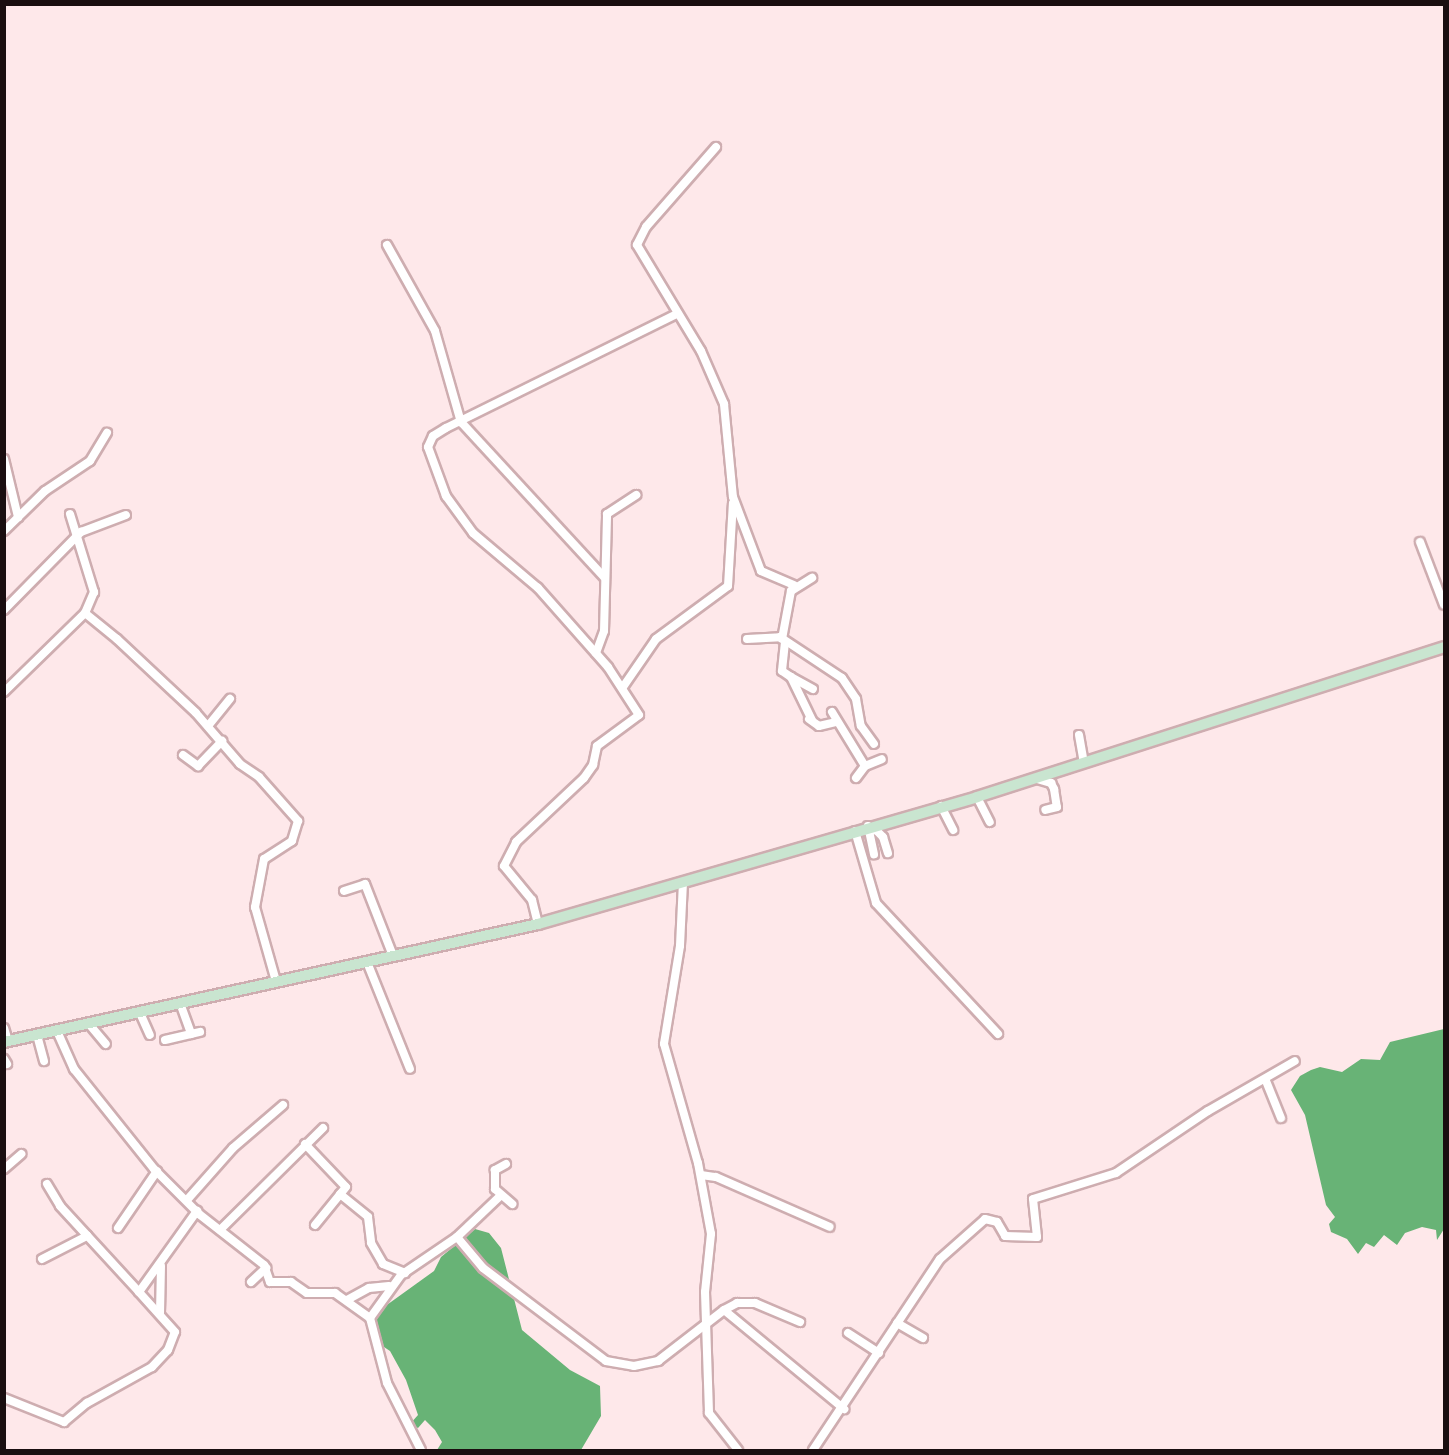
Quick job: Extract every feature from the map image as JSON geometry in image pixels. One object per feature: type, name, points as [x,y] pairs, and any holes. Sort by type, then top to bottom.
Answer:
[{"type":"street","points":[[623,687],[656,639],[728,586],[733,497],[724,404],[700,351],[675,315],[637,245],[646,227],[716,147]]},
{"type":"street","points":[[387,245],[435,331],[461,422],[604,577]]},
{"type":"street","points":[[538,924],[532,900],[504,866],[516,842],[584,778],[593,765],[597,746],[639,715],[623,687],[596,653],[538,588],[473,534],[446,496],[429,447],[433,436],[675,315]]},
{"type":"street","points":[[4,531],[45,491],[90,461],[107,433]]},
{"type":"street","points":[[4,459],[18,517]]},
{"type":"street","points":[[596,653],[604,631],[607,514],[636,495]]},
{"type":"street","points":[[733,497],[761,571],[794,585],[812,578]]},
{"type":"street","points":[[4,692],[85,614],[94,592],[75,539],[70,514]]},
{"type":"street","points":[[4,610],[75,539],[93,525],[126,515]]},
{"type":"street","points":[[1420,542],[1444,605]]},
{"type":"street","points":[[794,585],[780,661],[782,670],[813,689]]},
{"type":"street","points":[[85,614],[102,625],[208,726],[298,821],[292,841],[264,859],[255,907],[276,981]]},
{"type":"street","points":[[747,639],[784,640],[842,678],[856,699],[858,720],[874,744]]},
{"type":"street","points":[[4,1028],[6,1041],[37,1035],[538,924],[977,797],[1444,647]]},
{"type":"street","points":[[791,677],[808,719],[819,726],[837,722]]},
{"type":"street","points":[[208,726],[230,699]]},
{"type":"street","points":[[832,712],[866,766]]},
{"type":"street","points":[[1079,735],[1084,763]]},
{"type":"street","points":[[183,755],[198,766],[222,741]]},
{"type":"street","points":[[856,778],[866,766],[882,759]]},
{"type":"street","points":[[1032,778],[1044,779],[1054,789],[1057,807],[1045,810]]},
{"type":"street","points":[[977,797],[990,822]]},
{"type":"street","points":[[941,806],[953,830]]},
{"type":"street","points":[[868,828],[876,830],[883,837],[888,853]]},
{"type":"street","points":[[868,828],[874,854]]},
{"type":"street","points":[[855,831],[876,903],[998,1034]]},
{"type":"street","points":[[683,882],[680,945],[664,1044],[701,1175],[711,1234],[704,1327],[709,1413],[738,1450]]},
{"type":"street","points":[[344,891],[365,884],[393,956]]},
{"type":"street","points":[[367,962],[410,1069]]},
{"type":"street","points":[[180,1004],[191,1034]]},
{"type":"street","points":[[140,1013],[150,1035]]},
{"type":"street","points":[[89,1024],[106,1044]]},
{"type":"street","points":[[57,1031],[74,1069],[157,1172],[197,1211],[266,1268],[270,1282],[291,1282],[307,1293],[330,1292],[347,1300],[369,1318],[387,1383],[421,1450]]},
{"type":"street","points":[[165,1040],[200,1032]]},
{"type":"street","points":[[37,1035],[44,1061]]},
{"type":"street","points":[[813,1450],[844,1409],[940,1259],[985,1219],[996,1222],[1005,1236],[1037,1237],[1034,1199],[1116,1173],[1208,1111],[1266,1080],[1294,1061]]},
{"type":"street","points":[[1266,1080],[1281,1118]]},
{"type":"street","points":[[187,1200],[233,1148],[283,1105]]},
{"type":"street","points":[[220,1230],[323,1128]]},
{"type":"street","points":[[305,1144],[346,1187],[315,1225]]},
{"type":"street","points":[[4,1168],[21,1154]]},
{"type":"street","points":[[506,1164],[495,1170],[495,1189],[512,1204]]},
{"type":"street","points":[[118,1227],[157,1172]]},
{"type":"street","points":[[701,1175],[716,1177],[830,1227]]},
{"type":"street","points":[[4,1398],[50,1419],[70,1419],[87,1403],[152,1368],[168,1350],[175,1332],[87,1236],[47,1184]]},
{"type":"street","points":[[340,1194],[368,1217],[371,1243],[383,1264],[405,1272]]},
{"type":"street","points":[[369,1318],[389,1286],[405,1272],[457,1237],[501,1196]]},
{"type":"street","points":[[139,1292],[197,1211]]},
{"type":"street","points":[[42,1259],[87,1236]]},
{"type":"street","points":[[457,1237],[483,1268],[606,1361],[634,1366],[658,1361],[724,1310],[737,1303],[755,1303],[800,1322]]},
{"type":"street","points":[[160,1313],[161,1264]]},
{"type":"street","points":[[251,1282],[266,1268]]},
{"type":"street","points":[[347,1300],[369,1288],[389,1286]]},
{"type":"street","points":[[724,1310],[844,1409]]},
{"type":"street","points":[[897,1323],[923,1338]]},
{"type":"street","points":[[848,1333],[879,1353]]},
{"type":"shaded area","points":[[1444,1029],[1444,1229],[1437,1240],[1436,1230],[1422,1227],[1405,1233],[1397,1245],[1384,1235],[1374,1247],[1366,1243],[1358,1254],[1347,1239],[1331,1232],[1329,1224],[1335,1217],[1326,1205],[1305,1115],[1291,1090],[1300,1076],[1311,1070],[1320,1067],[1342,1072],[1361,1059],[1380,1060],[1390,1042]]},
{"type":"shaded area","points":[[475,1229],[489,1233],[501,1248],[522,1330],[570,1370],[600,1386],[601,1416],[581,1450],[437,1450],[442,1442],[425,1420],[418,1428],[410,1424],[418,1415],[406,1380],[390,1351],[381,1345],[376,1319],[384,1307],[434,1271],[441,1257]]}]
